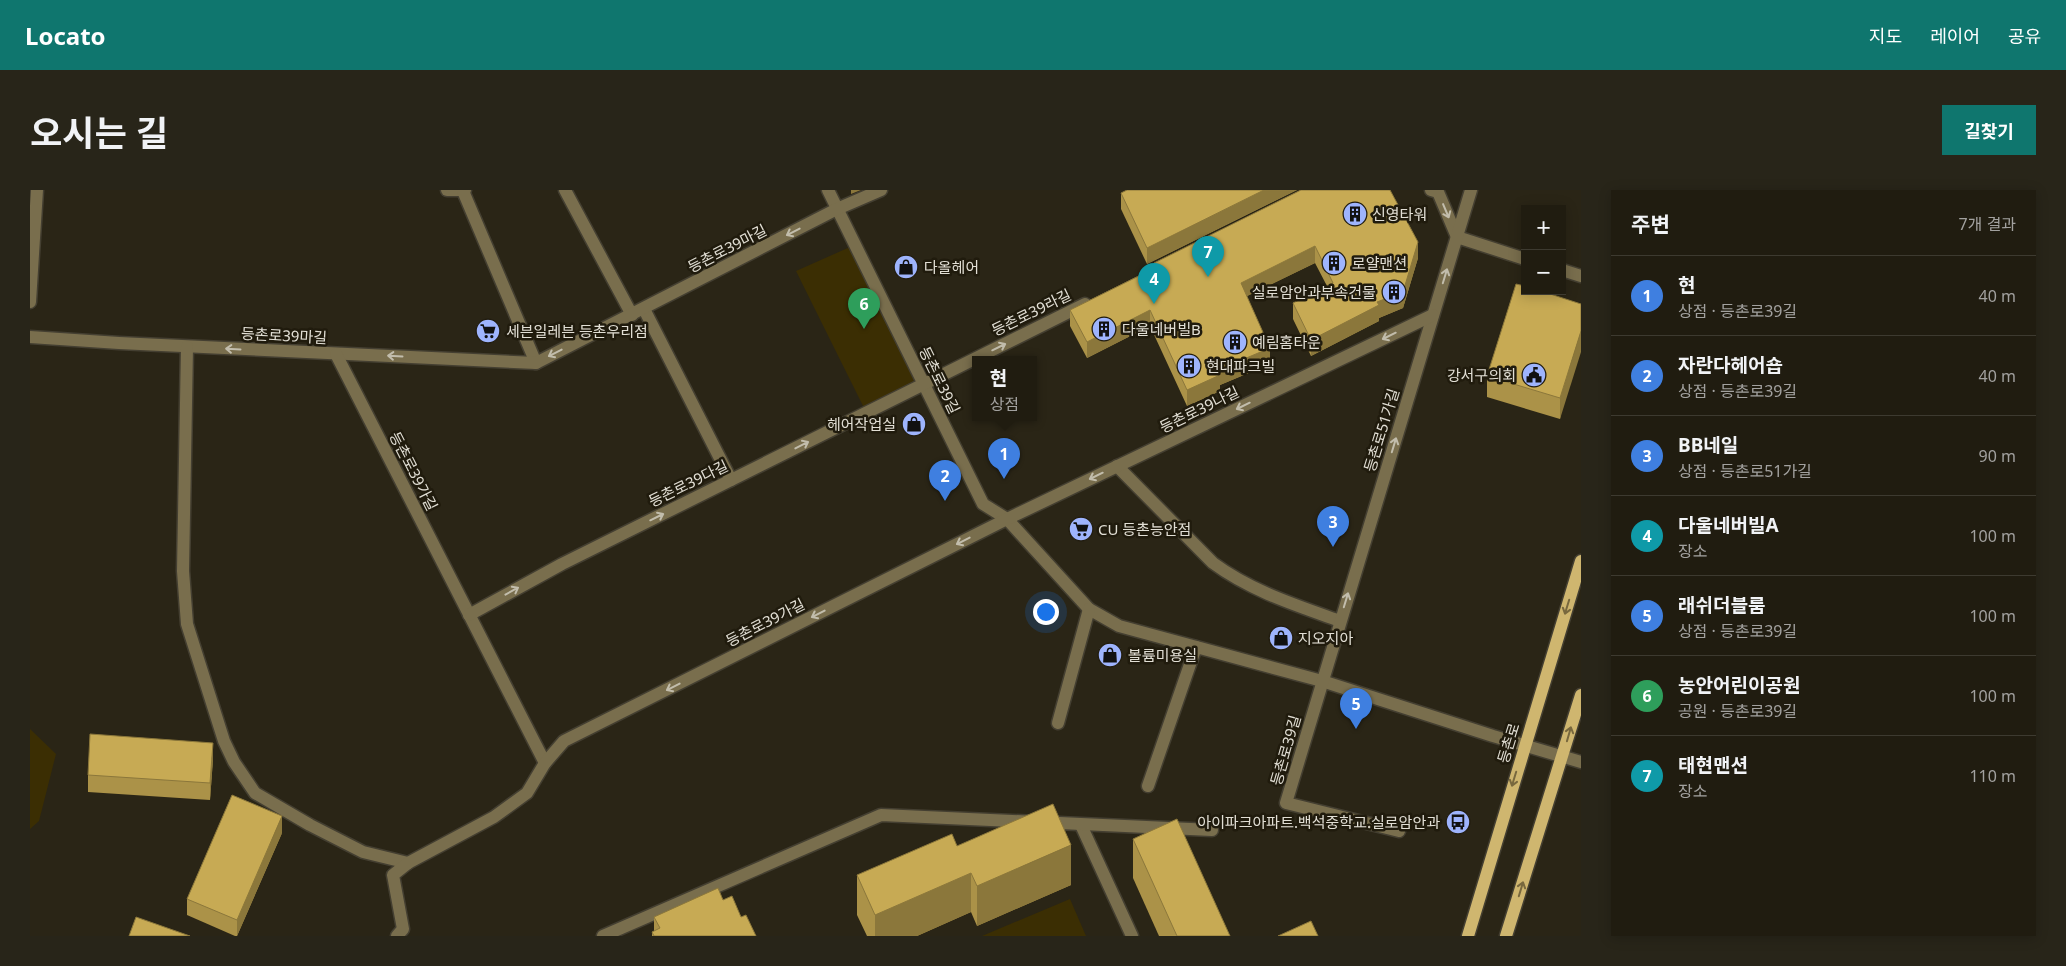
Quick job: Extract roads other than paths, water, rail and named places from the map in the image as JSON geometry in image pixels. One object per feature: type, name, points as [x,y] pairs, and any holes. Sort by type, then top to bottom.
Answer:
[{"type":"main road","name":"등촌로","points":[[1468,936],[1581,561]]},
{"type":"main road","points":[[1506,936],[1581,695]]},
{"type":"street","points":[[30,302],[37,190]]},
{"type":"street","points":[[447,190],[464,190],[536,362]]},
{"type":"street","points":[[565,190],[638,312],[731,480]]},
{"type":"street","name":"등촌로39길","points":[[828,190],[983,504],[1007,519],[1090,609],[1119,626],[1322,680],[1581,762]]},
{"type":"street","name":"등촌로39마길","points":[[30,337],[336,354],[536,362],[638,312],[837,209],[881,190]]},
{"type":"street","points":[[1430,190],[1438,192],[1457,237],[1521,257]]},
{"type":"street","name":"등촌로51가길","points":[[1322,680],[1471,190]]},
{"type":"street","points":[[1566,271],[1581,276]]},
{"type":"street","name":"등촌로39라길","points":[[980,356],[1092,300]]},
{"type":"street","name":"등촌로39나길","points":[[1007,519],[1433,315]]},
{"type":"street","points":[[187,346],[183,571],[187,624],[224,741],[234,762],[254,793],[363,852],[408,863]]},
{"type":"street","name":"등촌로39가길","points":[[336,354],[545,763]]},
{"type":"street","name":"등촌로39라길","points":[[924,384],[972,360]]},
{"type":"street","name":"등촌로39다길","points":[[469,615],[562,564],[924,384]]},
{"type":"street","points":[[1117,466],[1212,563],[1269,596],[1340,621]]},
{"type":"street","name":"등촌로39가길","points":[[397,936],[403,928],[393,875],[408,863],[494,817],[527,793],[545,763],[564,741],[1007,519]]},
{"type":"street","points":[[1058,723],[1090,609]]},
{"type":"street","points":[[1148,786],[1196,647]]},
{"type":"street","name":"등촌로39길","points":[[1322,680],[1286,803],[1399,832]]},
{"type":"street","points":[[603,936],[881,815],[1212,830]]},
{"type":"street","points":[[1080,825],[1132,936]]},
{"type":"place","name":"신영타워","points":[[1355,214]]},
{"type":"place","name":"로얄맨션","points":[[1334,263]]},
{"type":"place","name":"다올헤어","points":[[906,267]]},
{"type":"place","name":"태현맨션","points":[[1208,277]]},
{"type":"place","name":"실로암안과부속건물","points":[[1394,292]]},
{"type":"place","name":"다울네버빌A","points":[[1154,304]]},
{"type":"place","name":"농안어린이공원","points":[[864,329]]},
{"type":"place","name":"다울네버빌B","points":[[1104,329]]},
{"type":"place","name":"세븐일레븐 등촌우리점","points":[[488,331]]},
{"type":"place","name":"예림홈타운","points":[[1235,342]]},
{"type":"place","name":"현대파크빌","points":[[1189,366]]},
{"type":"place","name":"강서구의회","points":[[1534,375]]},
{"type":"place","name":"헤어작업실","points":[[914,424]]},
{"type":"place","name":"현","points":[[1004,479]]},
{"type":"place","name":"자란다헤어숍","points":[[945,501]]},
{"type":"place","name":"CU 등촌능안점","points":[[1081,529]]},
{"type":"place","name":"BB네일","points":[[1333,547]]},
{"type":"place","name":"지오지아","points":[[1281,638]]},
{"type":"place","name":"볼륨미용실","points":[[1110,655]]},
{"type":"place","name":"래쉬더블룸","points":[[1356,729]]},
{"type":"place","name":"아이파크아파트.백석중학교.실로암안과","points":[[1458,822]]}]
